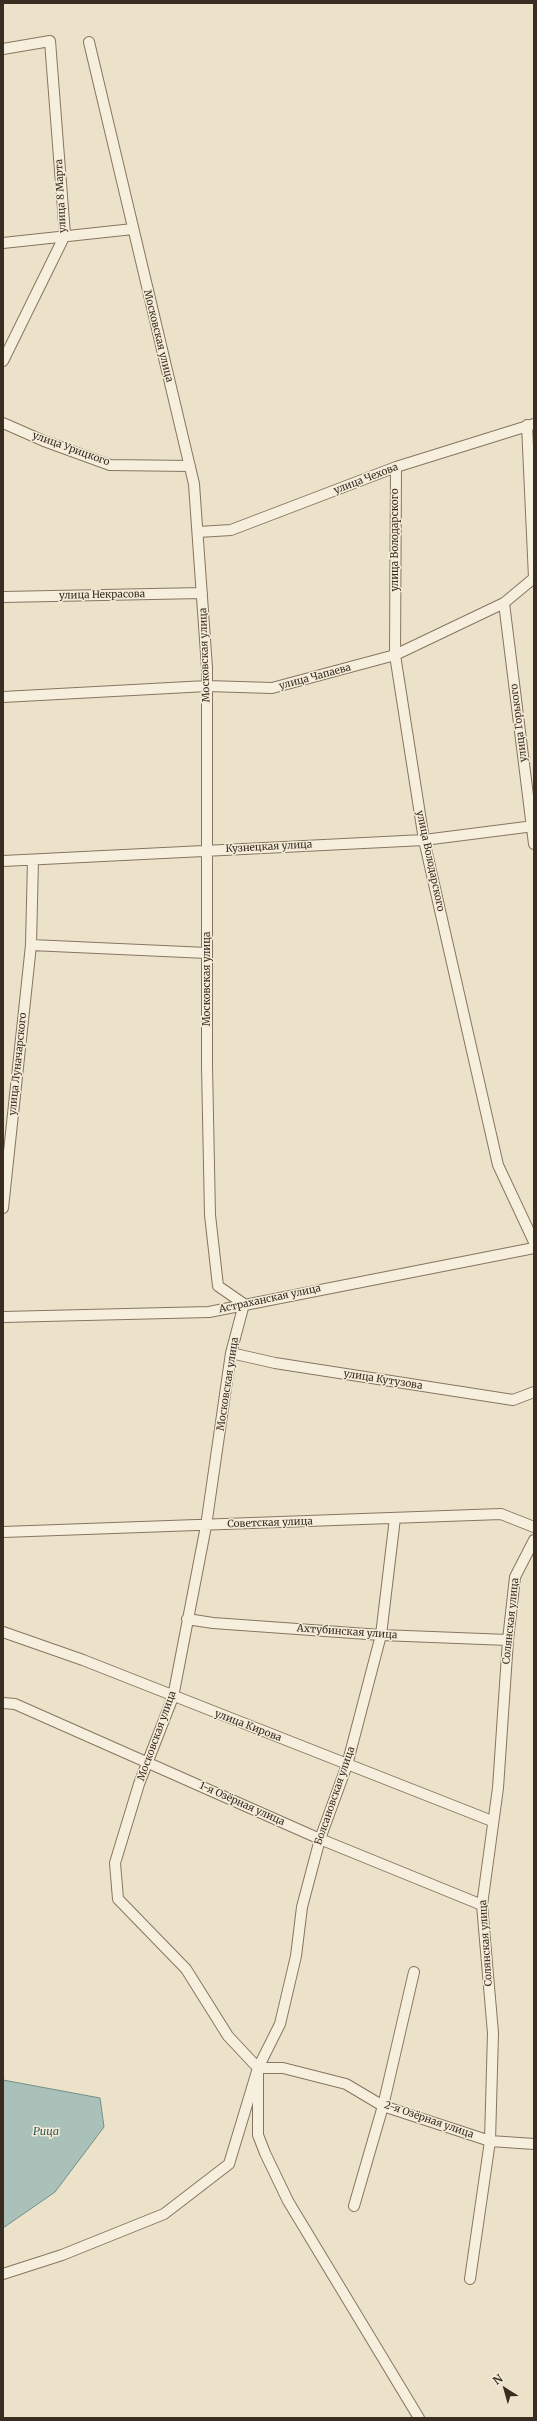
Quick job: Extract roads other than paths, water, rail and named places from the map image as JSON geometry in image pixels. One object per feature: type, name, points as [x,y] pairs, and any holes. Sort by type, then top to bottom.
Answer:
[{"type":"street","name":"улица 8 Марта","points":[[3,49],[50,41],[65,235],[3,361]]},
{"type":"street","name":"Московская улица","points":[[89,42],[194,484],[207,686],[207,953],[210,1215],[218,1286],[244,1304],[231,1353],[206,1526],[173,1697],[147,1763],[115,1864],[118,1899],[186,1969],[228,2036],[258,2068]]},
{"type":"street","points":[[3,243],[133,228]]},
{"type":"street","name":"улица Урицкого","points":[[3,423],[44,441],[110,465],[190,466]]},
{"type":"street","points":[[530,424],[534,578]]},
{"type":"street","name":"улица Чехова","points":[[198,532],[231,530],[396,467],[530,424]]},
{"type":"street","name":"улица Володарского","points":[[396,467],[395,655],[424,840],[498,1166],[534,1242]]},
{"type":"street","name":"улица Чапаева","points":[[3,696],[207,686],[272,688],[395,655],[504,603],[534,578]]},
{"type":"street","name":"улица Некрасова","points":[[3,597],[202,593]]},
{"type":"street","name":"улица Горького","points":[[504,603],[534,844]]},
{"type":"street","name":"Кузнецкая улица","points":[[3,861],[424,840],[532,826]]},
{"type":"street","name":"улица Луначарского","points":[[3,1208],[31,945],[33,860]]},
{"type":"street","points":[[31,945],[207,953]]},
{"type":"street","name":"Астраханская улица","points":[[3,1317],[209,1312],[534,1248]]},
{"type":"street","name":"улица Кутузова","points":[[231,1353],[275,1363],[513,1400],[534,1392]]},
{"type":"street","name":"Советская улица","points":[[3,1532],[206,1526],[501,1514],[534,1527]]},
{"type":"street","name":"Болсановская улица","points":[[3,2274],[62,2255],[164,2214],[229,2164],[258,2068],[280,2024],[296,1956],[302,1907],[320,1839],[347,1765],[381,1634],[395,1518]]},
{"type":"street","name":"Солянская улица","points":[[470,2279],[490,2141],[493,2032],[482,1905],[492,1821],[498,1788],[508,1640],[514,1577],[534,1540]]},
{"type":"street","name":"Ахтубинская улица","points":[[187,1619],[213,1623],[381,1634],[508,1640]]},
{"type":"street","name":"улица Кирова","points":[[3,1632],[83,1660],[173,1697],[492,1821]]},
{"type":"street","name":"1-я Озёрная улица","points":[[3,1703],[15,1704],[320,1839],[482,1905]]},
{"type":"street","points":[[354,2206],[383,2106],[414,1972]]},
{"type":"street","points":[[258,2068],[258,2135],[265,2153],[288,2201],[419,2418]]},
{"type":"street","name":"2-я Озёрная улица","points":[[258,2068],[283,2068],[346,2084],[383,2106],[490,2141],[534,2144]]},
{"type":"water","name":"Рица","points":[[3,2080],[100,2098],[104,2127],[55,2192],[3,2228]]}]
